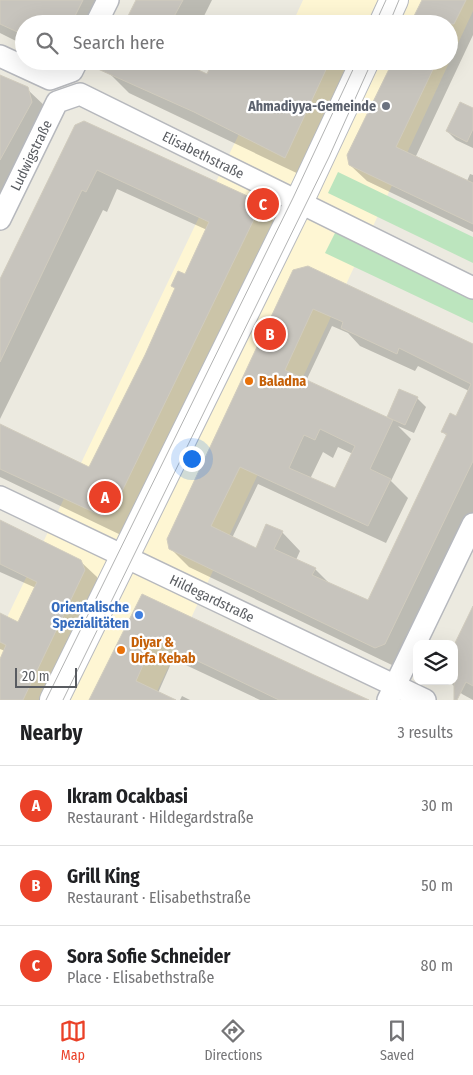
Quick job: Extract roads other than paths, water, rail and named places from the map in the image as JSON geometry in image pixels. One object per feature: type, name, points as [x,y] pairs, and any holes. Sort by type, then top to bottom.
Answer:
[{"type":"main road","points":[[387,15],[394,0]]},
{"type":"main road","points":[[54,700],[300,202],[361,70]]},
{"type":"street","points":[[100,15],[108,0]]},
{"type":"street","points":[[0,56],[15,63]]},
{"type":"street","points":[[30,70],[50,79],[66,70]]},
{"type":"street","name":"Elisabethstraße","points":[[69,97],[80,94],[473,288]]},
{"type":"street","name":"Ludwigstraße","points":[[0,219],[58,102],[69,97]]},
{"type":"street","name":"Hildegardstraße","points":[[0,497],[124,556],[392,693],[425,700]]},
{"type":"street","points":[[392,693],[473,524]]},
{"type":"tram line","points":[[379,15],[386,0]]},
{"type":"tram line","points":[[393,15],[399,0]]},
{"type":"tram line","points":[[46,700],[293,198],[353,70]]},
{"type":"tram line","points":[[63,700],[329,157],[368,70]]},
{"type":"place","name":"Ahmadiyya-Gemeinde","points":[[386,106]]},
{"type":"place","name":"Sora Sofie Schneider","points":[[263,204]]},
{"type":"place","name":"Grill King","points":[[270,334]]},
{"type":"place","name":"Baladna","points":[[249,381]]},
{"type":"place","name":"Ikram Ocakbasi","points":[[105,497]]},
{"type":"place","name":"Orientalische Spezialitäten","points":[[139,615]]},
{"type":"place","name":"Diyar & Urfa Kebab","points":[[121,650]]}]
